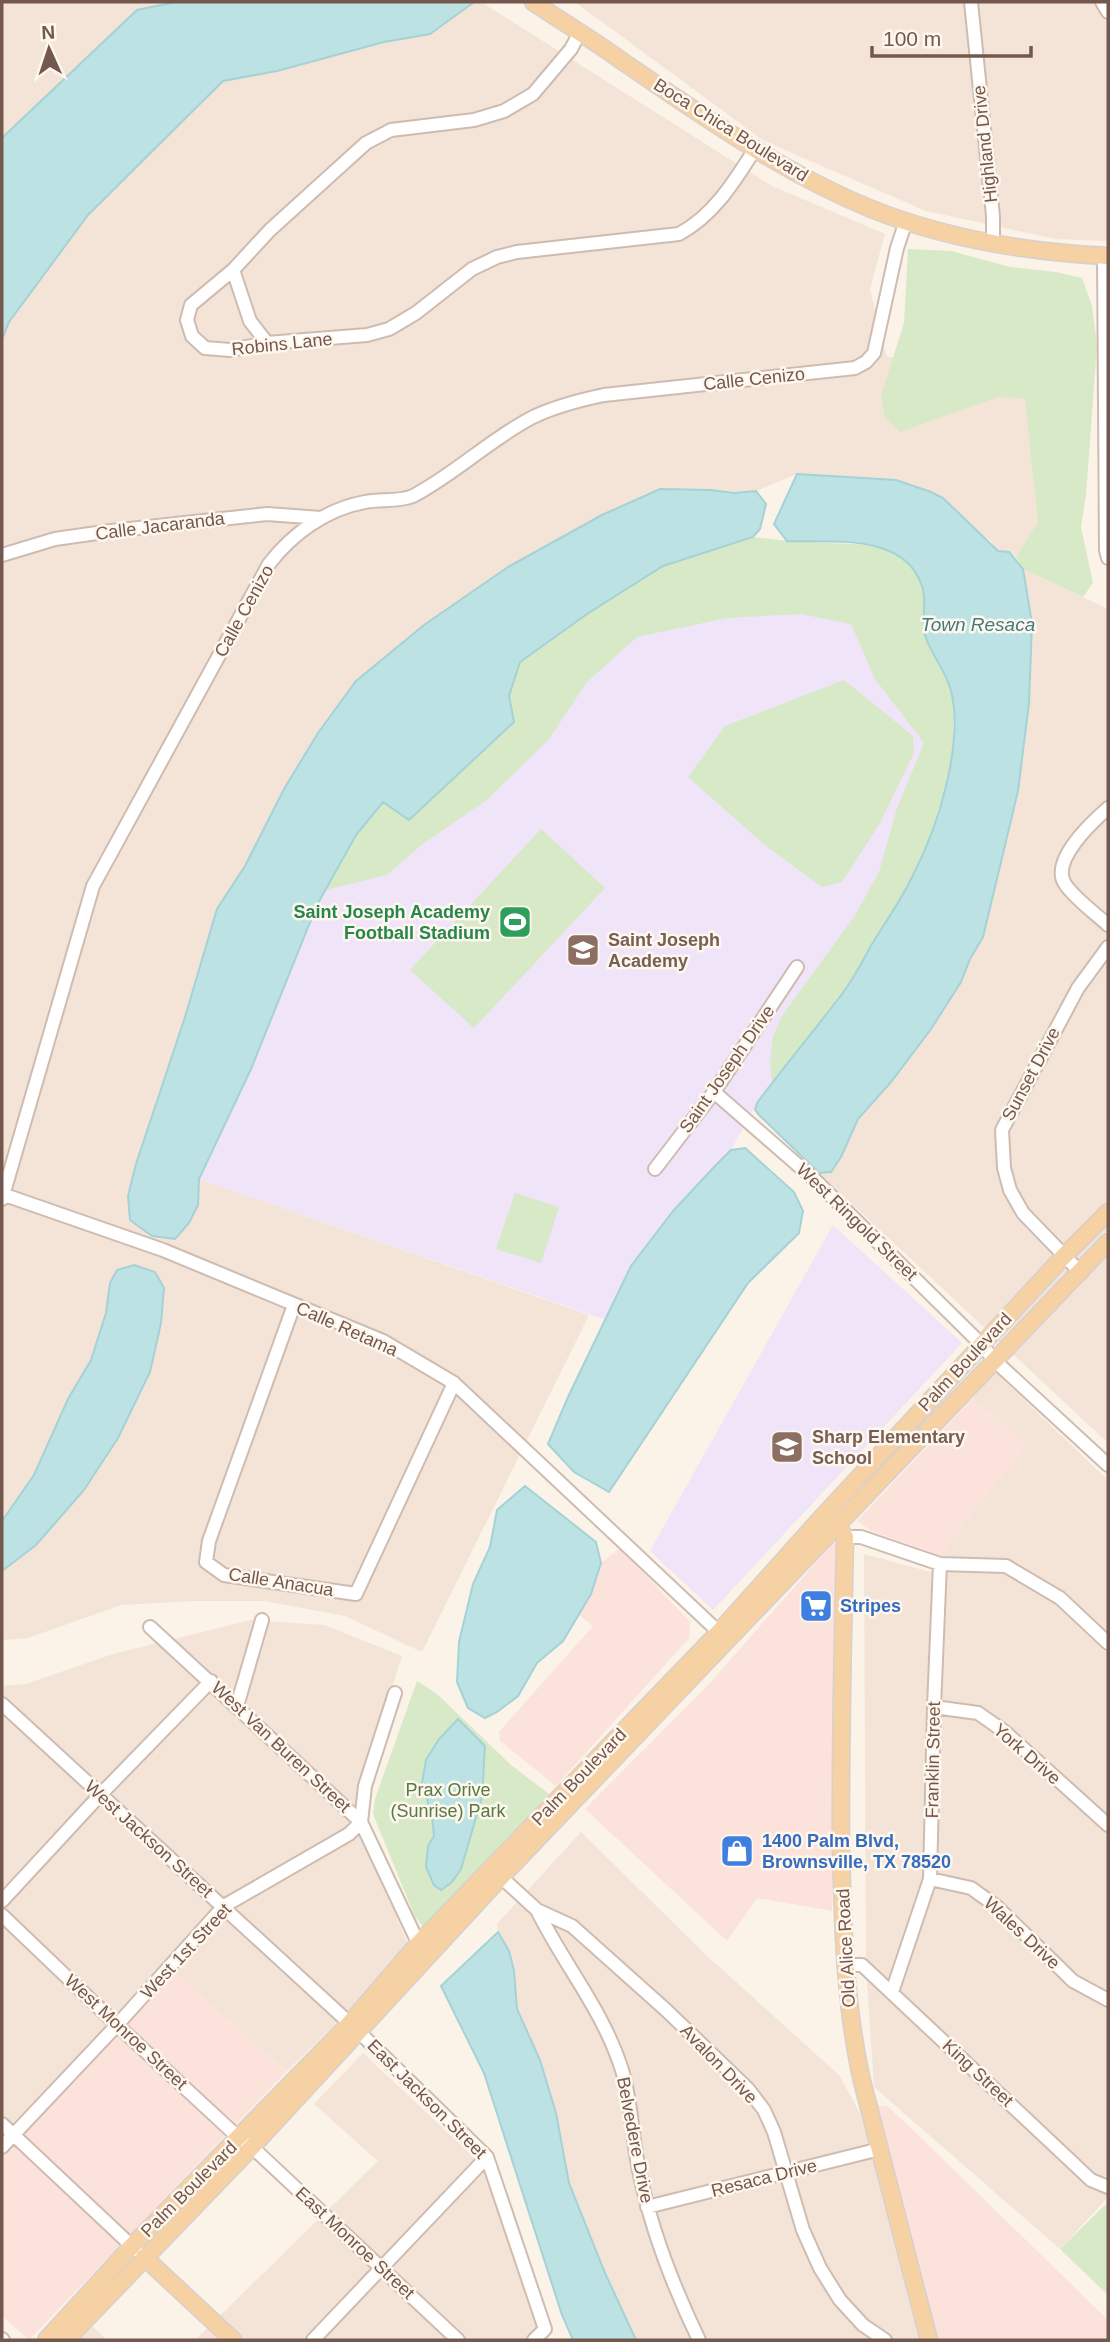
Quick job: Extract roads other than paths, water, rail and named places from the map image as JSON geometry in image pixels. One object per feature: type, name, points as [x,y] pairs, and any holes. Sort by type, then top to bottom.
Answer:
[{"type":"main road","name":"Boca Chica Boulevard","points":[[533,2],[755,149],[823,187],[870,208],[959,237],[993,244],[1106,256]]},
{"type":"main road","name":"Palm Boulevard","points":[[66,2340],[144,2257],[191,2198],[354,2027],[426,1959],[724,1637],[822,1517],[1108,1212]]},
{"type":"main road","name":"Palm Boulevard","points":[[354,2027],[418,1944],[724,1637],[841,1531],[994,1360],[1081,1273],[1108,1242]]},
{"type":"main road","points":[[822,1517],[841,1531]]},
{"type":"main road","name":"Old Alice Road","points":[[841,1531],[841,1787],[846,1965],[852,2039],[929,2340]]},
{"type":"main road","name":"Palm Boulevard","points":[[46,2340],[132,2246],[191,2198]]},
{"type":"main road","points":[[144,2257],[233,2340]]},
{"type":"street","name":"Highland Drive","points":[[971,2],[993,216],[993,244]]},
{"type":"street","points":[[1102,2],[1108,12]]},
{"type":"street","name":"Robins Lane","points":[[580,32],[571,49],[533,94],[504,111],[474,120],[391,130],[366,143],[270,230],[233,270],[191,305],[187,320],[192,337],[205,348],[230,350],[267,343],[367,335],[389,329],[416,313],[472,270],[497,257],[517,252],[679,234],[697,225],[713,209],[755,149]]},
{"type":"street","name":"Calle Cenizo","points":[[2,1196],[93,886],[269,564],[290,540],[321,519],[364,502],[408,498],[532,418],[564,404],[604,395],[855,368],[866,362],[874,353],[897,247],[906,221]]},
{"type":"street","points":[[1106,256],[1108,558]]},
{"type":"street","points":[[233,270],[250,321],[267,343]]},
{"type":"street","name":"Calle Jacaranda","points":[[2,555],[55,540],[111,531],[267,514],[321,519]]},
{"type":"street","points":[[1108,808],[1069,852],[1062,866],[1061,876],[1066,885],[1108,925]]},
{"type":"street","name":"Sunset Drive","points":[[1081,1273],[1023,1213],[1010,1191],[1004,1168],[1002,1130],[1078,988],[1108,947]]},
{"type":"street","name":"Saint Joseph Drive","points":[[655,1170],[713,1092],[797,967]]},
{"type":"street","name":"West Ringold Street","points":[[713,1092],[815,1180],[994,1360],[1108,1465]]},
{"type":"street","name":"Calle Retama","points":[[2,1196],[163,1250],[383,1341],[454,1383],[724,1637]]},
{"type":"street","name":"Calle Anacua","points":[[294,1306],[209,1541],[206,1562],[224,1575],[356,1594],[454,1383]]},
{"type":"street","points":[[841,1531],[940,1564],[1006,1566],[1060,1598],[1108,1643]]},
{"type":"street","name":"Franklin Street","points":[[892,1992],[930,1879],[940,1564]]},
{"type":"street","points":[[237,1706],[261,1620]]},
{"type":"street","name":"West Van Buren Street","points":[[150,1627],[361,1822],[426,1959]]},
{"type":"street","points":[[2,1900],[211,1681]]},
{"type":"street","points":[[361,1822],[365,1786],[395,1693]]},
{"type":"street","name":"West Jackson Street","points":[[2,1704],[354,2027]]},
{"type":"street","name":"York Drive","points":[[934,1707],[978,1713],[1004,1732],[1108,1825]]},
{"type":"street","name":"West 1st Street","points":[[2,2147],[224,1906],[349,1834],[361,1822]]},
{"type":"street","name":"Avalon Drive","points":[[501,1877],[537,1910],[572,1926],[666,2010],[748,2089],[764,2110],[774,2132],[803,2230],[820,2267],[840,2300],[863,2325],[885,2340]]},
{"type":"street","name":"Wales Drive","points":[[930,1879],[971,1888],[996,1906],[1073,1981],[1108,2000]]},
{"type":"street","name":"Belvedere Drive","points":[[537,1910],[552,1941],[597,2011],[622,2070],[647,2207],[664,2259],[699,2340]]},
{"type":"street","name":"West Monroe Street","points":[[2,1915],[117,2025],[246,2142]]},
{"type":"street","name":"King Street","points":[[846,1965],[862,1965],[1091,2180],[1108,2187]]},
{"type":"street","name":"East Jackson Street","points":[[354,2027],[487,2157],[545,2329],[534,2340]]},
{"type":"street","points":[[2,2124],[144,2257]]},
{"type":"street","name":"East Monroe Street","points":[[246,2142],[458,2340]]},
{"type":"street","name":"Resaca Drive","points":[[647,2207],[880,2148]]},
{"type":"street","points":[[313,2340],[487,2157]]},
{"type":"water","points":[[176,2],[474,2],[430,34],[384,42],[277,71],[223,81],[88,215],[9,322],[2,339],[2,138],[137,10]]},
{"type":"water","name":"Town Resaca","points":[[797,474],[896,480],[943,498],[998,551],[1009,552],[1023,569],[1032,623],[1029,703],[1018,791],[983,937],[961,982],[931,1029],[891,1082],[858,1119],[841,1157],[831,1172],[819,1173],[760,1116],[755,1110],[757,1103],[848,985],[909,884],[931,834],[946,785],[954,736],[954,712],[949,684],[926,638],[924,592],[913,569],[900,556],[865,544],[787,541],[774,524]]},
{"type":"water","points":[[660,489],[734,493],[756,491],[766,504],[760,529],[753,537],[663,566],[587,614],[520,662],[509,696],[514,722],[409,820],[383,802],[356,835],[317,905],[251,1069],[199,1179],[198,1205],[189,1223],[175,1239],[152,1236],[130,1220],[128,1196],[217,909],[245,866],[284,789],[318,733],[356,681],[424,625],[508,567],[602,515]]},
{"type":"water","points":[[745,1148],[794,1192],[803,1211],[799,1233],[748,1283],[609,1492],[574,1472],[548,1444],[631,1266],[674,1210],[716,1165],[731,1150]]},
{"type":"water","points":[[134,1265],[155,1272],[164,1288],[161,1323],[150,1372],[118,1438],[84,1490],[36,1545],[2,1571],[2,1521],[34,1475],[68,1399],[91,1360],[106,1313],[110,1283],[117,1270]]},
{"type":"water","points":[[525,1486],[596,1542],[601,1563],[591,1594],[563,1641],[537,1663],[518,1696],[485,1718],[468,1708],[457,1682],[459,1642],[473,1584],[490,1547],[497,1510]]},
{"type":"water","points":[[458,1719],[485,1746],[482,1797],[461,1869],[452,1882],[441,1890],[434,1885],[426,1867],[428,1846],[434,1836],[432,1816],[422,1783],[426,1760],[439,1739]]},
{"type":"water","points":[[498,1932],[509,1951],[514,1971],[517,2009],[540,2060],[556,2113],[569,2183],[605,2273],[636,2340],[573,2340],[562,2315],[484,2073],[441,1986]]},
{"type":"place","name":"Saint Joseph Academy Football Stadium","points":[[515,922]]},
{"type":"place","name":"Saint Joseph Academy","points":[[583,950]]},
{"type":"place","name":"Sharp Elementary School","points":[[787,1447]]},
{"type":"place","name":"Stripes","points":[[816,1606]]},
{"type":"place","name":"1400 Palm Blvd, Brownsville, TX 78520","points":[[737,1851]]},
{"type":"park label","name":"Prax Orive (Sunrise) Park","points":[[448,1800]]}]
